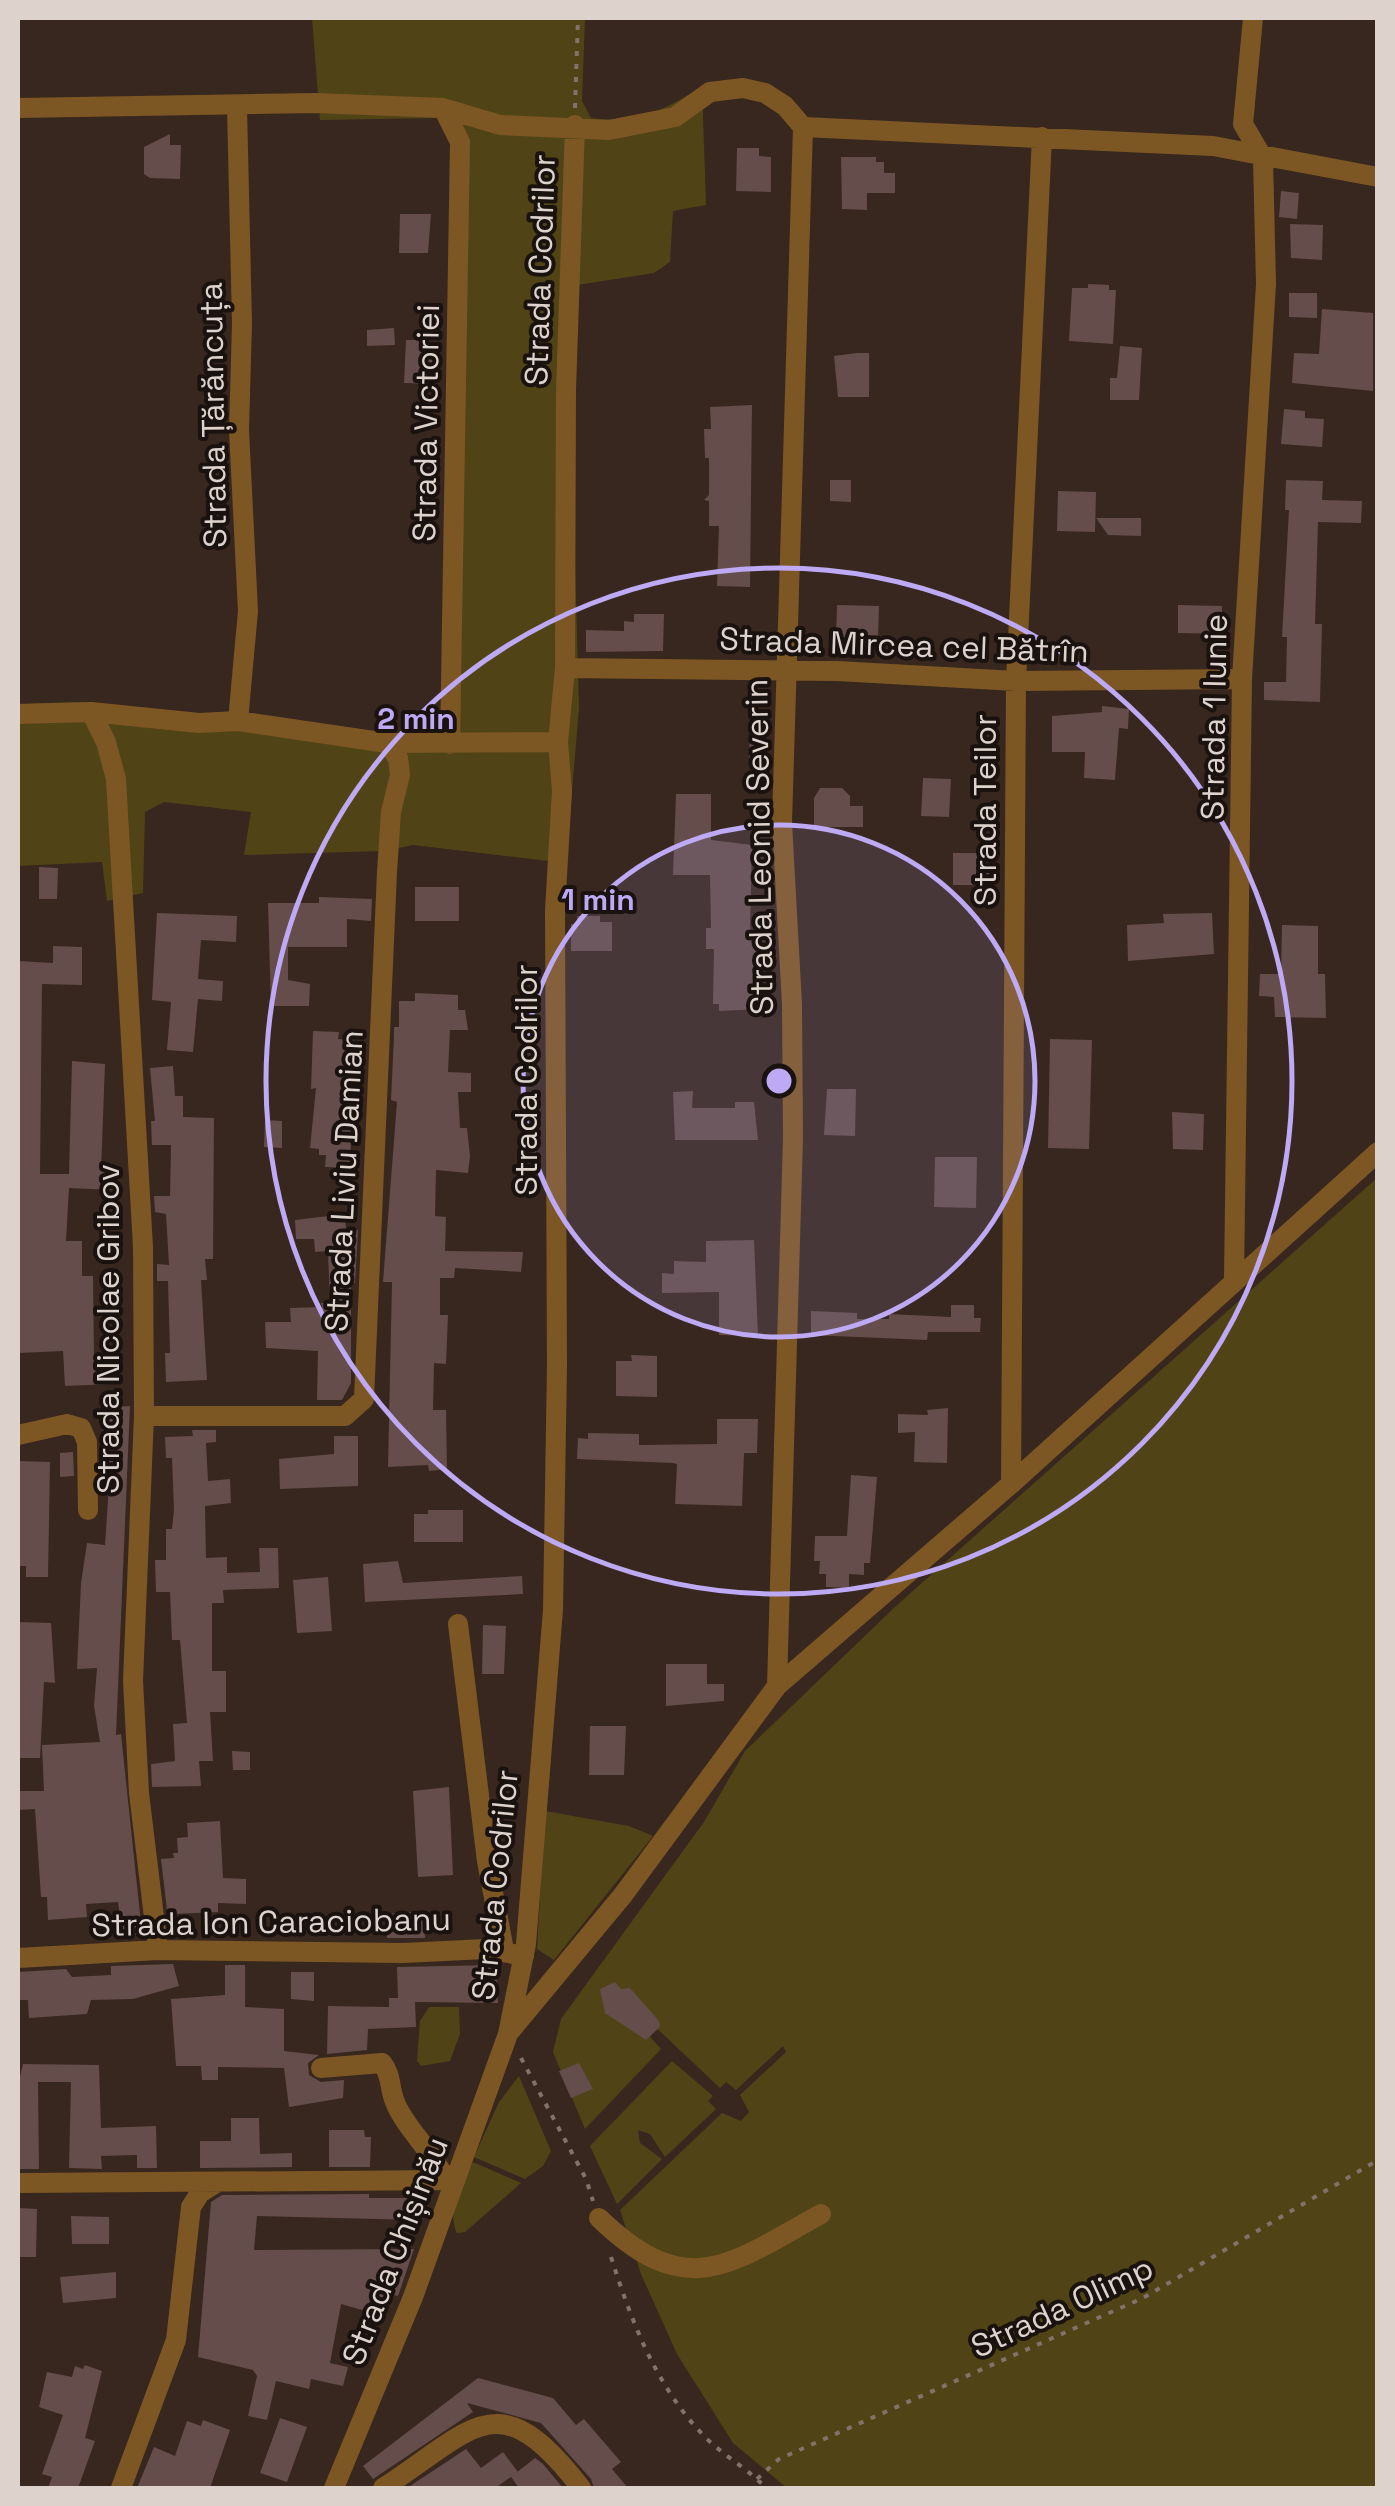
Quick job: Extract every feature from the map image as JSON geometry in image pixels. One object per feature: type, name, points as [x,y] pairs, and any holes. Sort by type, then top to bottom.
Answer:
[{"type":"street","points":[[1253,18],[1244,124],[1263,158]]},
{"type":"street","points":[[18,108],[237,108],[315,103],[443,108],[500,124],[575,125],[608,130],[675,117],[710,92],[743,88],[765,93],[786,106],[803,126],[1213,146],[1378,177]]},
{"type":"street","name":"Strada Țărăncuța","points":[[237,108],[239,430],[248,611],[238,721]]},
{"type":"street","name":"Strada Victoriei","points":[[443,108],[460,142],[450,744]]},
{"type":"street","name":"Strada Codrilor","points":[[508,2034],[553,1610],[557,1365],[554,910],[562,791],[558,742],[565,668],[566,390],[575,125]]},
{"type":"street","name":"Strada Leonid Severin","points":[[777,1686],[792,1138],[792,1004],[782,823],[803,126]]},
{"type":"street","name":"Strada Teilor","points":[[1011,1484],[1016,681],[1042,137]]},
{"type":"street","name":"Strada 1 Iunie","points":[[1234,1278],[1242,679],[1266,284],[1263,158]]},
{"type":"street","name":"Strada Mircea cel Bătrîn","points":[[565,668],[786,670],[1016,681],[1242,679]]},
{"type":"street","points":[[18,714],[91,712],[199,723],[238,721],[387,743],[450,744],[512,739],[558,742]]},
{"type":"street","name":"Strada Nicolae Gribov","points":[[91,712],[106,742],[116,780],[138,1140],[144,1416],[133,1681],[139,1794],[158,1950]]},
{"type":"street","name":"Strada Liviu Damian","points":[[144,1416],[344,1416],[364,1399],[387,872],[392,812],[400,775],[398,758],[387,743]]},
{"type":"street","points":[[508,2034],[623,1895],[777,1686],[1011,1484],[1234,1278],[1378,1152]]},
{"type":"street","points":[[18,1435],[67,1424],[81,1428],[88,1442],[88,1510]]},
{"type":"street","points":[[458,1624],[488,1861],[514,1953]]},
{"type":"street","name":"Strada Ion Caraciobanu","points":[[18,1958],[158,1950],[514,1953]]},
{"type":"street","name":"Strada Chișinău","points":[[334,2488],[412,2297],[450,2180],[508,2034]]},
{"type":"street","points":[[322,2068],[382,2063],[389,2072],[394,2101],[450,2180]]},
{"type":"street","points":[[18,2183],[450,2180]]},
{"type":"street","points":[[121,2488],[176,2340],[191,2207],[200,2192],[220,2182]]},
{"type":"street","points":[[599,2218],[623,2242],[658,2262],[700,2270],[734,2262],[821,2214]]},
{"type":"street","points":[[383,2488],[453,2437],[484,2423],[513,2425],[543,2442],[581,2488]]},
{"type":"path","points":[[575,125],[578,18]]},
{"type":"path","points":[[508,2034],[586,2179],[599,2218]]},
{"type":"path","name":"Strada Olimp","points":[[758,2479],[779,2460],[1142,2298],[1378,2160]]},
{"type":"path","points":[[610,2254],[640,2342],[680,2409],[710,2442],[766,2488]]},
{"type":"shaded area","points":[[312,18],[585,18],[582,101],[591,118],[622,119],[649,114],[702,86],[706,205],[673,211],[670,262],[654,273],[577,285],[573,488],[579,708],[566,863],[413,845],[383,851],[244,855],[251,812],[164,802],[145,812],[143,893],[107,901],[102,862],[18,866],[18,704],[77,702],[453,749],[454,146],[439,118],[320,120]]},
{"type":"shaded area","points":[[1377,1178],[1377,2488],[787,2488],[733,2443],[677,2354],[641,2274],[620,2210],[722,2113],[741,2121],[749,2112],[740,2095],[786,2052],[783,2046],[736,2090],[726,2082],[720,2088],[649,2021],[642,2028],[661,2049],[585,2129],[553,2052],[561,2019],[704,1822],[745,1751],[896,1606]]},
{"type":"shaded area","points":[[545,1811],[629,1826],[653,1836],[554,1960],[537,1949]]},
{"type":"shaded area","points":[[429,2007],[459,2007],[460,2034],[450,2061],[421,2066],[417,2061],[420,2021]]},
{"type":"shaded area","points":[[672,2061],[713,2096],[708,2101],[716,2109],[665,2157],[650,2134],[638,2130],[640,2143],[662,2159],[617,2204],[590,2146]]},
{"type":"shaded area","points":[[519,2076],[551,2151],[543,2166],[525,2179],[474,2157],[499,2102]]},
{"type":"shaded area","points":[[473,2162],[521,2183],[465,2232],[457,2233],[455,2206]]},
{"type":"building","points":[[170,134],[170,145],[181,145],[180,179],[150,178],[144,174],[144,147]]},
{"type":"building","points":[[737,148],[759,148],[759,156],[771,157],[771,192],[736,191]]},
{"type":"building","points":[[841,157],[876,157],[876,162],[884,162],[884,173],[895,173],[895,193],[867,193],[867,210],[842,209]]},
{"type":"building","points":[[1281,191],[1299,193],[1297,219],[1279,217]]},
{"type":"building","points":[[400,214],[431,214],[428,253],[399,253]]},
{"type":"building","points":[[1290,224],[1323,225],[1322,260],[1291,258]]},
{"type":"building","points":[[1088,284],[1109,285],[1109,290],[1116,290],[1113,344],[1069,341],[1072,288],[1088,288]]},
{"type":"building","points":[[1289,293],[1317,293],[1317,318],[1289,317]]},
{"type":"building","points":[[1322,309],[1373,313],[1373,391],[1292,383],[1294,353],[1319,354]]},
{"type":"building","points":[[394,328],[395,345],[367,346],[367,330]]},
{"type":"building","points":[[406,340],[429,340],[429,349],[439,350],[437,384],[404,383]]},
{"type":"building","points":[[1120,346],[1142,348],[1139,400],[1110,400],[1110,378],[1117,378]]},
{"type":"building","points":[[869,353],[869,397],[838,397],[834,356]]},
{"type":"building","points":[[752,405],[750,587],[717,586],[719,526],[709,526],[709,501],[704,500],[709,495],[709,458],[705,458],[704,429],[711,429],[710,407]]},
{"type":"building","points":[[1284,409],[1305,411],[1305,418],[1324,419],[1322,447],[1281,444]]},
{"type":"building","points":[[830,480],[851,480],[851,502],[830,501]]},
{"type":"building","points":[[1286,480],[1323,481],[1322,500],[1362,501],[1361,523],[1318,522],[1315,624],[1322,624],[1320,702],[1264,700],[1264,682],[1286,682],[1287,637],[1282,637],[1289,510],[1285,510]]},
{"type":"building","points":[[1058,491],[1096,492],[1095,532],[1057,531]]},
{"type":"building","points":[[1096,518],[1141,518],[1141,536],[1108,535]]},
{"type":"building","points":[[837,605],[879,606],[878,640],[836,638]]},
{"type":"building","points":[[1178,605],[1222,606],[1222,634],[1178,633]]},
{"type":"building","points":[[634,614],[664,614],[663,651],[586,652],[586,630],[624,631],[624,621],[634,622]]},
{"type":"building","points":[[1102,706],[1129,709],[1128,729],[1119,728],[1115,780],[1084,778],[1085,752],[1052,752],[1052,716],[1102,712]]},
{"type":"building","points":[[750,732],[767,732],[768,761],[749,761]]},
{"type":"building","points":[[923,778],[951,779],[949,817],[921,816]]},
{"type":"building","points":[[820,788],[842,788],[850,796],[850,806],[863,806],[863,827],[814,827],[814,798]]},
{"type":"building","points":[[676,794],[711,794],[711,840],[752,845],[750,927],[753,945],[768,946],[768,963],[761,963],[760,1009],[719,1011],[719,1004],[713,1004],[714,949],[706,949],[706,928],[711,928],[710,875],[673,875]]},
{"type":"building","points":[[953,853],[989,853],[989,885],[953,885]]},
{"type":"building","points":[[39,867],[58,868],[57,899],[39,899]]},
{"type":"building","points":[[415,887],[459,887],[459,921],[415,921]]},
{"type":"building","points":[[319,897],[372,899],[371,921],[347,919],[347,947],[288,947],[288,980],[310,984],[309,1006],[271,1006],[268,903],[319,903]]},
{"type":"building","points":[[157,913],[237,916],[236,942],[201,940],[198,979],[223,981],[222,1001],[198,999],[193,1052],[167,1050],[171,1002],[152,1000]]},
{"type":"building","points":[[1212,913],[1214,954],[1128,961],[1127,925],[1164,923],[1163,914]]},
{"type":"building","points":[[577,916],[600,916],[600,922],[612,922],[612,951],[571,951],[571,924],[578,924]]},
{"type":"building","points":[[1282,925],[1318,926],[1318,974],[1325,974],[1326,1018],[1275,1017],[1274,997],[1259,996],[1260,974],[1281,974]]},
{"type":"building","points":[[53,946],[82,947],[82,985],[42,984],[40,1174],[69,1174],[72,1061],[105,1064],[101,1171],[116,1171],[115,1190],[69,1188],[66,1241],[82,1241],[82,1276],[93,1276],[94,1358],[110,1357],[111,1384],[65,1386],[63,1351],[19,1353],[18,961],[53,963]]},
{"type":"building","points":[[415,993],[458,995],[458,1010],[465,1010],[468,1030],[450,1030],[448,1072],[471,1073],[471,1092],[458,1092],[460,1128],[467,1128],[470,1156],[468,1173],[436,1170],[435,1216],[446,1217],[445,1251],[523,1252],[521,1272],[455,1268],[454,1278],[440,1278],[440,1315],[448,1315],[446,1364],[434,1363],[433,1410],[446,1410],[447,1469],[429,1471],[428,1465],[388,1467],[392,1282],[383,1282],[397,1102],[391,1100],[394,1027],[399,1027],[399,1001],[415,1001]]},
{"type":"building","points":[[313,1031],[339,1032],[338,1039],[354,1040],[350,1168],[325,1167],[326,1155],[310,1148],[316,1088],[311,1089]]},
{"type":"building","points":[[1050,1039],[1092,1040],[1089,1149],[1048,1148]]},
{"type":"building","points":[[173,1066],[175,1096],[183,1096],[183,1117],[214,1118],[213,1259],[205,1259],[207,1280],[201,1280],[207,1380],[166,1382],[165,1353],[170,1353],[168,1281],[157,1281],[157,1264],[169,1265],[166,1214],[155,1212],[154,1196],[170,1196],[171,1145],[152,1145],[151,1121],[155,1121],[150,1068]]},
{"type":"building","points":[[827,1089],[856,1089],[855,1136],[824,1135]]},
{"type":"building","points":[[693,1091],[692,1108],[735,1108],[735,1102],[754,1102],[758,1140],[675,1140],[673,1092]]},
{"type":"building","points":[[1172,1112],[1204,1114],[1203,1150],[1173,1149]]},
{"type":"building","points":[[265,1120],[282,1121],[282,1148],[264,1147]]},
{"type":"building","points":[[935,1157],[977,1157],[976,1208],[934,1207]]},
{"type":"building","points":[[345,1214],[346,1231],[358,1230],[355,1283],[351,1283],[351,1383],[342,1400],[317,1400],[318,1351],[266,1348],[265,1322],[291,1322],[290,1308],[330,1303],[328,1251],[315,1252],[314,1239],[296,1239],[295,1220]]},
{"type":"building","points":[[754,1240],[758,1336],[719,1335],[719,1292],[662,1293],[662,1273],[674,1274],[674,1261],[706,1262],[706,1241]]},
{"type":"building","points":[[951,1305],[974,1305],[974,1318],[981,1318],[980,1332],[928,1332],[927,1340],[811,1335],[811,1311],[857,1313],[857,1319],[889,1319],[889,1314],[951,1317]]},
{"type":"building","points":[[631,1355],[657,1356],[657,1397],[616,1396],[616,1361],[632,1361]]},
{"type":"building","points":[[130,1406],[116,1735],[121,1734],[142,1933],[123,1938],[118,1902],[86,1904],[87,1917],[48,1920],[47,1897],[41,1897],[35,1809],[18,1810],[18,1791],[44,1791],[42,1745],[100,1742],[94,1706],[97,1668],[77,1669],[81,1583],[87,1543],[105,1545],[109,1486],[103,1485],[101,1474],[103,1418],[110,1418],[110,1407]]},
{"type":"building","points":[[948,1408],[947,1463],[914,1462],[915,1432],[898,1433],[898,1414],[928,1415],[927,1410]]},
{"type":"building","points":[[717,1419],[758,1419],[757,1453],[744,1453],[742,1506],[675,1504],[677,1464],[577,1459],[578,1438],[588,1439],[588,1433],[639,1434],[639,1445],[717,1444]]},
{"type":"building","points":[[192,1430],[216,1430],[216,1442],[206,1443],[208,1481],[230,1479],[231,1503],[205,1506],[206,1558],[227,1557],[227,1573],[260,1572],[259,1548],[278,1548],[279,1588],[223,1590],[224,1603],[212,1603],[212,1671],[226,1671],[226,1712],[210,1712],[213,1761],[199,1761],[201,1786],[152,1787],[151,1764],[175,1761],[173,1724],[187,1723],[180,1640],[172,1640],[170,1592],[156,1592],[155,1560],[166,1560],[166,1529],[172,1529],[174,1510],[172,1458],[166,1458],[165,1437],[193,1436]]},
{"type":"building","points":[[334,1436],[358,1436],[358,1486],[280,1489],[279,1459],[334,1454]]},
{"type":"building","points":[[73,1452],[74,1476],[60,1477],[60,1453]]},
{"type":"building","points":[[18,1461],[50,1462],[48,1577],[26,1577],[26,1566],[18,1566]]},
{"type":"building","points":[[851,1475],[877,1477],[870,1563],[864,1563],[864,1575],[849,1574],[849,1588],[826,1587],[826,1574],[819,1574],[820,1561],[814,1561],[815,1536],[847,1536]]},
{"type":"building","points":[[428,1510],[463,1510],[463,1542],[414,1542],[414,1514],[428,1514]]},
{"type":"building","points":[[398,1561],[403,1583],[522,1576],[523,1594],[365,1602],[363,1564]]},
{"type":"building","points":[[328,1577],[332,1631],[297,1633],[293,1580]]},
{"type":"building","points":[[18,1622],[51,1623],[55,1683],[44,1682],[40,1758],[18,1758]]},
{"type":"building","points":[[483,1625],[506,1626],[504,1674],[482,1674]]},
{"type":"building","points":[[666,1664],[707,1664],[707,1684],[724,1684],[724,1701],[666,1706]]},
{"type":"building","points":[[590,1726],[626,1726],[624,1775],[589,1775]]},
{"type":"building","points":[[232,1751],[250,1752],[250,1770],[233,1770]]},
{"type":"building","points":[[449,1787],[453,1875],[418,1877],[413,1791]]},
{"type":"building","points":[[220,1821],[223,1878],[246,1879],[246,1904],[218,1903],[218,1912],[173,1914],[174,1927],[169,1927],[161,1859],[174,1858],[173,1853],[178,1853],[177,1838],[188,1837],[187,1823]]},
{"type":"building","points":[[424,1911],[425,1938],[387,1938],[386,1914]]},
{"type":"building","points":[[173,1964],[179,1986],[133,1999],[91,2000],[87,2014],[29,2018],[28,2000],[18,2000],[18,1972],[66,1969],[72,1977],[111,1975],[111,1966]]},
{"type":"building","points":[[225,1965],[245,1965],[245,2007],[284,2009],[284,2051],[319,2055],[308,2063],[309,2075],[321,2082],[344,2080],[343,2098],[289,2107],[284,2068],[218,2067],[218,2080],[202,2080],[201,2066],[176,2066],[171,1999],[225,1995]]},
{"type":"building","points":[[496,1965],[498,2003],[415,2002],[416,2027],[368,2029],[367,2050],[327,2054],[328,2006],[389,2007],[389,1998],[398,1998],[397,1967]]},
{"type":"building","points":[[291,1972],[314,1972],[314,2001],[291,1999]]},
{"type":"building","points":[[615,1982],[621,1989],[630,1988],[659,2021],[660,2027],[646,2040],[605,2013],[600,1989]]},
{"type":"building","points":[[579,2063],[593,2089],[571,2098],[559,2071]]},
{"type":"building","points":[[23,2064],[99,2065],[101,2128],[156,2126],[157,2168],[137,2168],[137,2155],[101,2156],[102,2169],[69,2168],[71,2082],[38,2082],[39,2169],[18,2169],[18,2085]]},
{"type":"building","points":[[231,2118],[259,2118],[260,2154],[292,2153],[292,2167],[200,2168],[200,2141],[231,2141]]},
{"type":"building","points":[[329,2130],[364,2130],[365,2137],[371,2137],[370,2167],[329,2167]]},
{"type":"building","points":[[369,2194],[369,2198],[408,2198],[421,2203],[417,2220],[257,2216],[254,2250],[414,2249],[398,2296],[385,2293],[380,2315],[341,2304],[330,2363],[348,2367],[343,2386],[311,2379],[309,2389],[276,2381],[267,2420],[248,2416],[257,2376],[253,2370],[198,2357],[211,2202],[222,2195]]},
{"type":"building","points":[[18,2208],[37,2209],[36,2257],[18,2257]]},
{"type":"building","points":[[71,2216],[109,2217],[109,2244],[72,2244]]},
{"type":"building","points":[[116,2272],[116,2298],[63,2303],[60,2277]]},
{"type":"building","points":[[85,2365],[102,2371],[85,2438],[95,2441],[78,2488],[48,2488],[52,2477],[42,2474],[63,2415],[39,2407],[47,2372],[72,2377],[75,2366],[83,2369]]},
{"type":"building","points":[[478,2378],[553,2398],[576,2425],[584,2419],[621,2462],[612,2469],[628,2488],[594,2488],[591,2479],[541,2423],[467,2403],[473,2412],[373,2479],[363,2466]]},
{"type":"building","points":[[280,2418],[307,2427],[287,2482],[260,2473]]},
{"type":"building","points":[[203,2420],[230,2430],[210,2488],[137,2488],[154,2447],[175,2456],[187,2421],[201,2426]]},
{"type":"building","points":[[466,2449],[481,2468],[503,2452],[518,2472],[495,2488],[407,2488]]},
{"type":"building","points":[[535,2458],[563,2488],[519,2488],[511,2477]]}]
